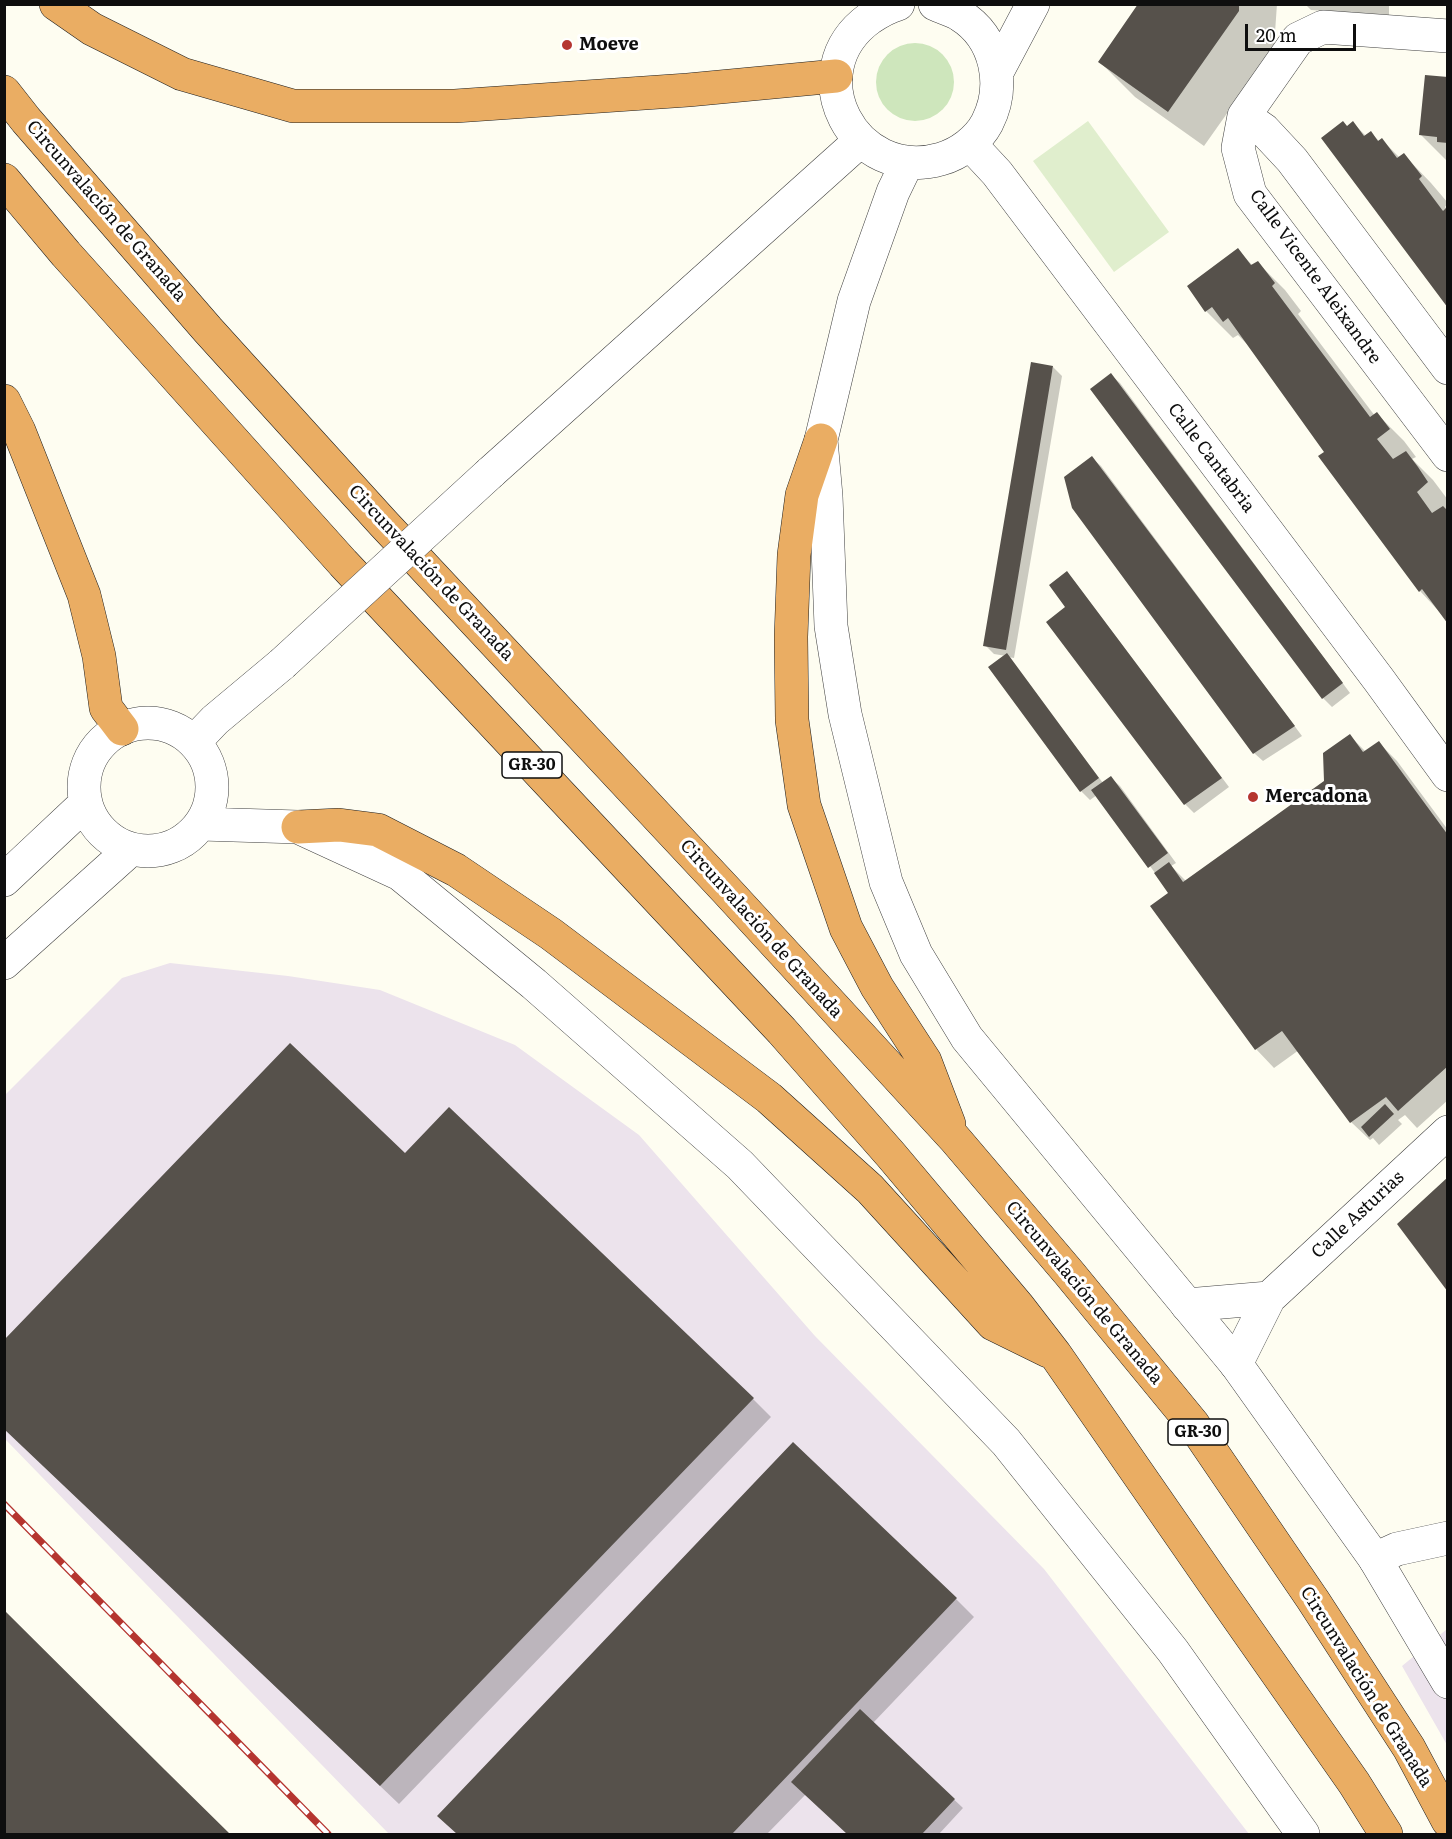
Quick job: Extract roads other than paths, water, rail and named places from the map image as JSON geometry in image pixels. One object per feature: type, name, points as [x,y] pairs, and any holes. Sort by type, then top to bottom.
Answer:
[{"type":"highway","points":[[56,4],[92,28],[182,74],[292,106],[455,106],[688,90],[836,76]]},
{"type":"highway","name":"Circunvalación de Granada","points":[[4,92],[208,330],[955,1140],[1069,1273],[1193,1424],[1313,1600],[1409,1748],[1448,1821]]},
{"type":"highway","name":"GR-30","points":[[4,180],[73,263],[343,563],[782,1030],[1018,1306],[1055,1354],[1354,1783],[1386,1834]]},
{"type":"highway","points":[[4,401],[19,431],[84,595],[99,656],[106,708],[122,729]]},
{"type":"highway","points":[[821,440],[802,495],[794,555],[791,637],[792,720],[804,805],[846,928],[877,987],[925,1061],[955,1140]]},
{"type":"highway","points":[[298,827],[339,825],[378,830],[456,870],[551,934],[769,1098],[870,1189],[993,1324],[1055,1354]]},
{"type":"street","points":[[898,4],[879,11],[858,27],[844,46],[836,76],[837,100],[845,122],[860,141],[881,155],[907,163],[929,163],[951,157],[970,144],[986,125],[996,100],[997,72],[990,48],[976,27],[959,14],[935,4]]},
{"type":"street","points":[[997,72],[1034,4]]},
{"type":"street","points":[[1448,36],[1323,27],[1298,39],[1244,116],[1264,130],[1292,160],[1448,368]]},
{"type":"street","name":"Calle Vicente Aleixandre","points":[[1244,116],[1238,148],[1250,194],[1448,455]]},
{"type":"street","points":[[194,742],[215,720],[282,664],[490,473],[860,141]]},
{"type":"street","name":"Calle Cantabria","points":[[970,144],[997,172],[1448,775]]},
{"type":"street","points":[[907,163],[854,301],[821,440],[826,496],[831,626],[845,714],[886,882],[916,954],[967,1038],[1236,1364],[1375,1559],[1448,1682]]},
{"type":"street","points":[[141,724],[160,725],[178,731],[194,742],[205,756],[211,773],[213,790],[209,808],[201,824],[187,838],[170,848],[150,851],[131,849],[110,839],[95,824],[86,803],[84,786],[87,768],[95,752],[107,738],[122,729],[141,724]]},
{"type":"street","points":[[4,880],[86,803]]},
{"type":"street","points":[[201,824],[298,827],[400,874],[534,984],[740,1165],[1006,1442],[1173,1651],[1304,1834]]},
{"type":"street","points":[[4,963],[131,849]]},
{"type":"street","name":"Calle Asturias","points":[[1236,1364],[1269,1298],[1448,1132]]},
{"type":"street","points":[[1187,1305],[1269,1298]]},
{"type":"street","points":[[1375,1559],[1397,1549],[1448,1538]]},
{"type":"railway","points":[[4,1504],[328,1834]]},
{"type":"place","name":"Moeve","points":[[567,45]]},
{"type":"place","name":"Mercadona","points":[[1253,797]]}]
